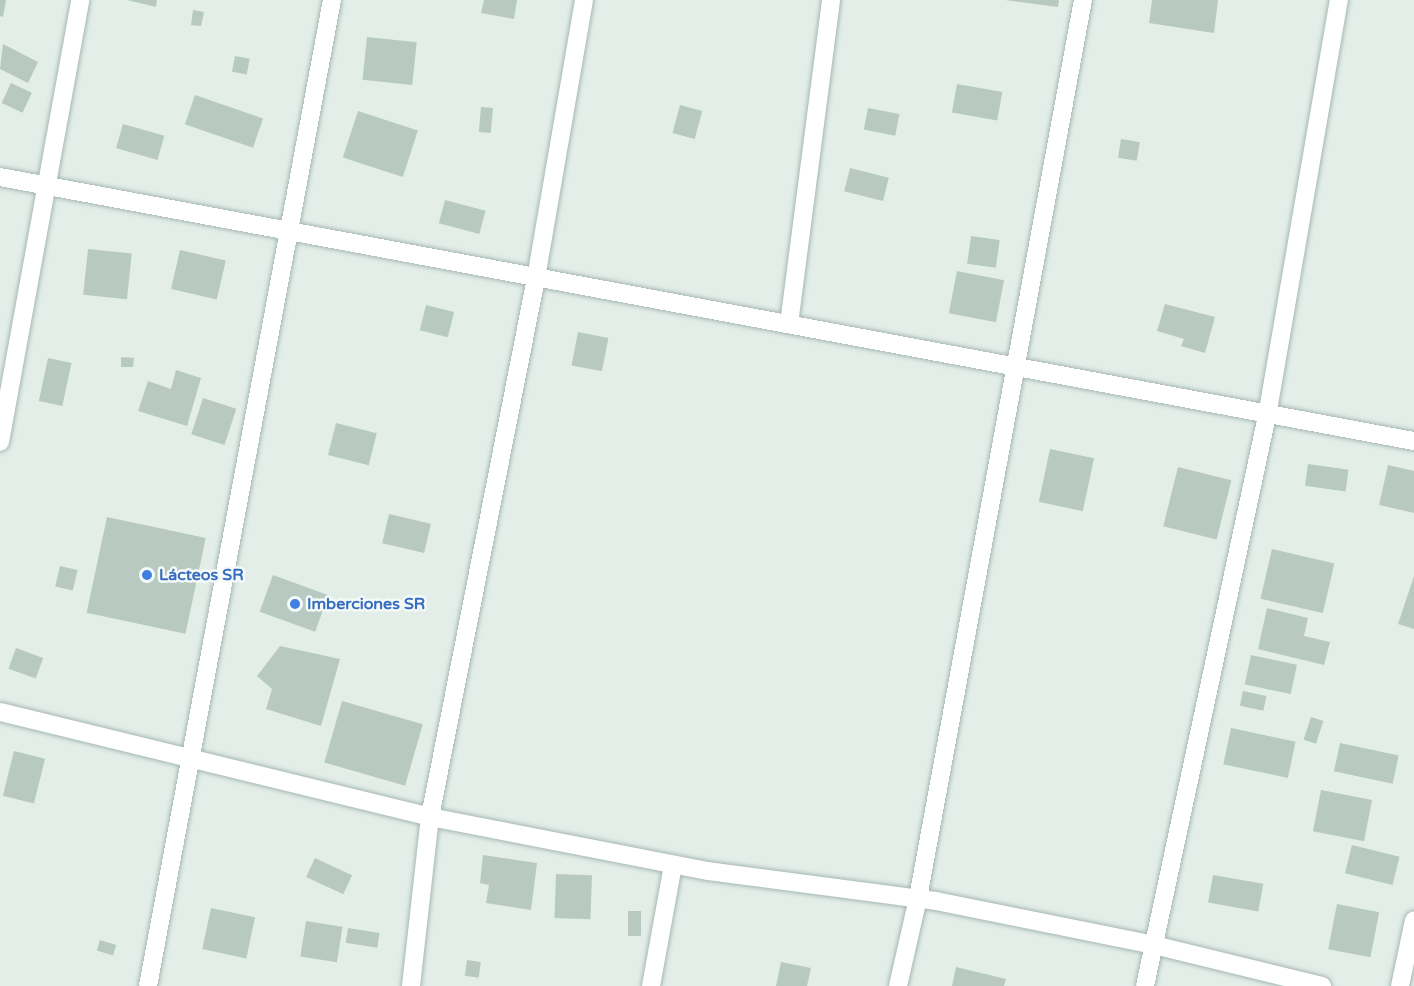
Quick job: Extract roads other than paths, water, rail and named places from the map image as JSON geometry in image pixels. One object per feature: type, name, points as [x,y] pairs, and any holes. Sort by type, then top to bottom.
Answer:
[{"type":"street","points":[[0,442],[80,0]]},
{"type":"street","points":[[148,986],[332,0]]},
{"type":"street","points":[[411,986],[430,817],[536,278],[584,0]]},
{"type":"street","points":[[789,324],[831,0]]},
{"type":"street","points":[[898,986],[918,898],[1083,0]]},
{"type":"street","points":[[1145,986],[1267,416],[1339,0]]},
{"type":"street","points":[[0,177],[1016,366],[1267,416],[1414,441]]},
{"type":"street","points":[[0,712],[430,817],[673,865],[918,898],[1154,945],[1322,986]]},
{"type":"street","points":[[651,986],[673,865]]},
{"type":"street","points":[[1400,986],[1414,920]]},
{"type":"place","name":"Lácteos SR","points":[[147,575]]},
{"type":"place","name":"Imberciones SR","points":[[295,604]]}]
